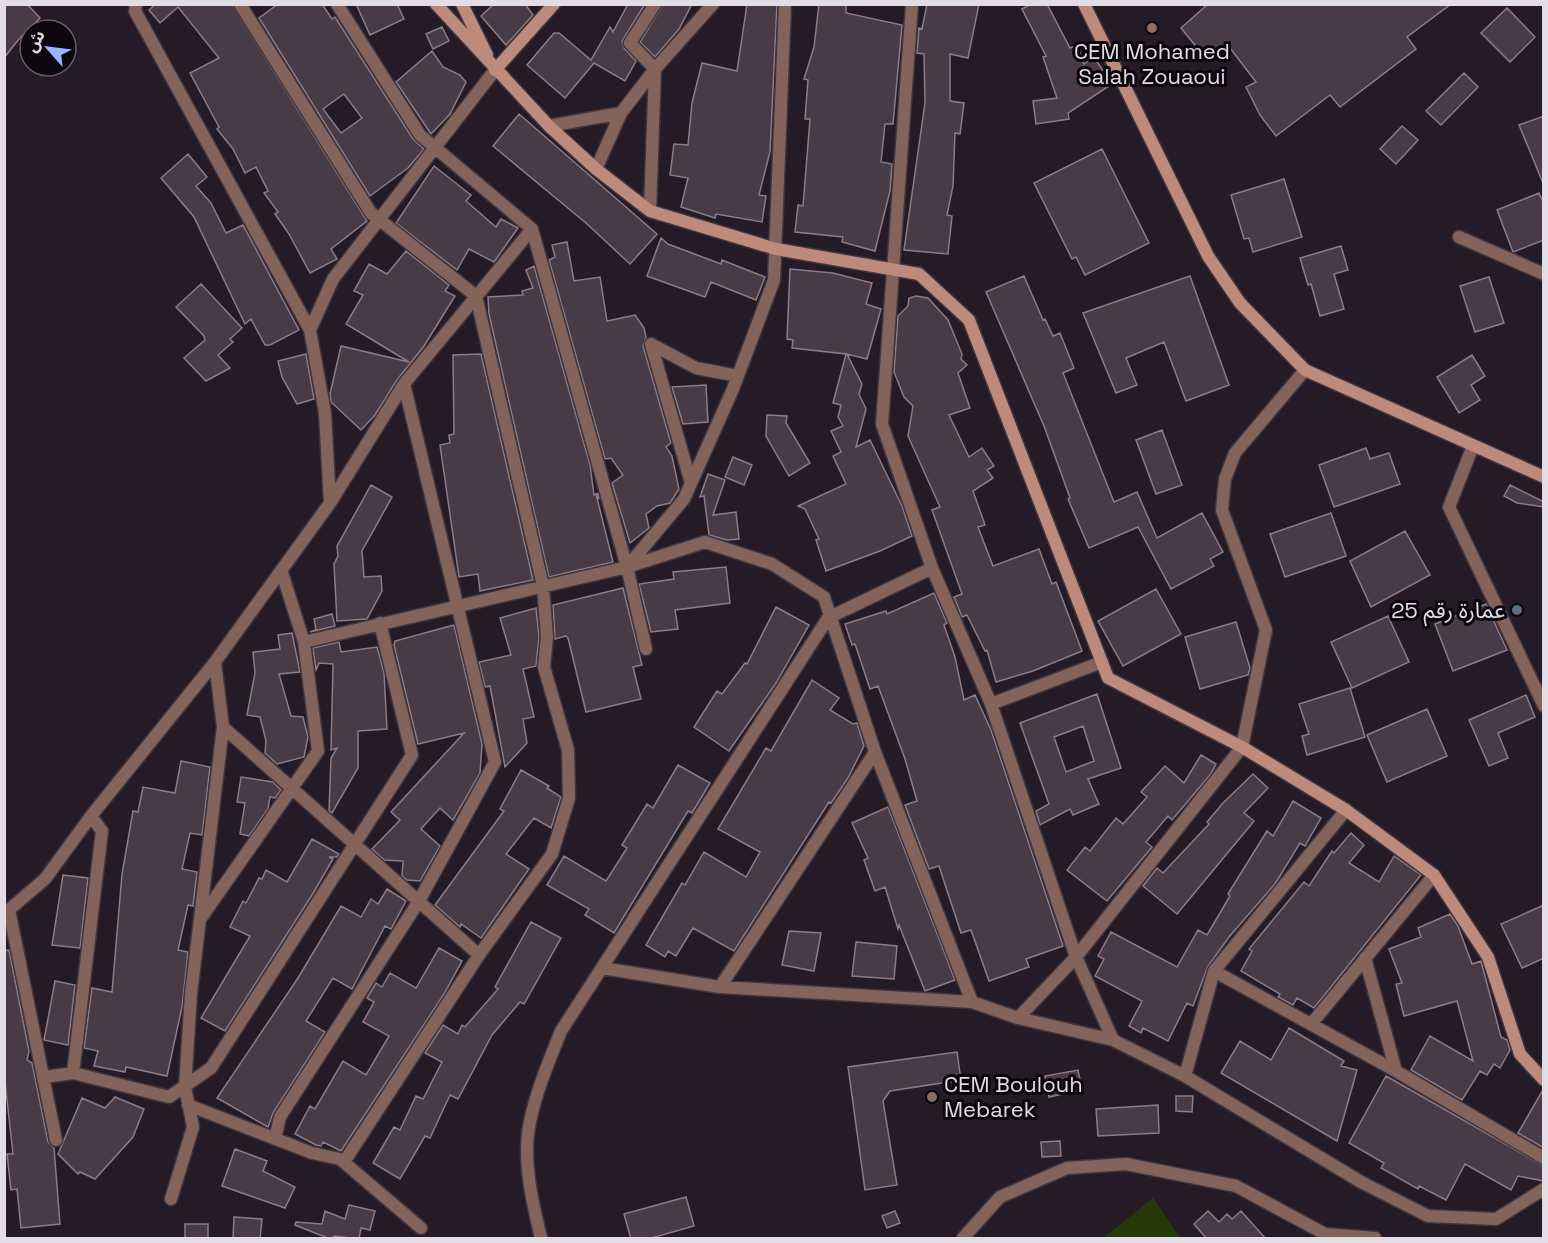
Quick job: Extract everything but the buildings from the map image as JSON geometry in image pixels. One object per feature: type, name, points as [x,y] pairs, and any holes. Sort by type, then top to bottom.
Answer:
[{"type":"street","points":[[136,4],[135,11],[310,330],[325,413],[330,503]]},
{"type":"street","points":[[240,4],[370,213],[476,296],[543,586],[547,637],[544,667],[568,750],[569,798],[552,854],[479,955],[344,1162]]},
{"type":"street","points":[[337,4],[420,135],[532,229],[627,567],[646,649]]},
{"type":"street","points":[[436,4],[549,126],[596,169],[650,211],[776,249],[919,274],[969,320],[1108,678],[1242,747],[1346,810],[1434,875],[1488,957],[1520,1054],[1544,1080]]},
{"type":"street","points":[[462,4],[495,70]]},
{"type":"street","points":[[310,330],[333,279],[495,70],[554,4]]},
{"type":"street","points":[[650,211],[655,69],[630,43],[655,4]]},
{"type":"street","points":[[596,169],[621,113],[655,69],[713,4]]},
{"type":"street","points":[[627,567],[684,500],[738,376],[774,280],[785,4]]},
{"type":"street","points":[[912,4],[882,424],[932,568],[991,704],[1076,957],[1113,1040]]},
{"type":"street","points":[[1083,4],[1208,256],[1240,303],[1305,370],[1544,477]]},
{"type":"street","points":[[549,126],[621,113]]},
{"type":"street","points":[[56,1140],[45,1077],[7,912],[45,879],[91,816],[215,662],[282,573],[330,503],[404,384],[532,229]]},
{"type":"street","points":[[1459,237],[1544,274]]},
{"type":"street","points":[[691,483],[651,344],[696,368],[738,376]]},
{"type":"street","points":[[1018,1018],[1076,957],[1242,747],[1266,630],[1222,510],[1225,479],[1235,453],[1305,370]]},
{"type":"street","points":[[275,1139],[280,1117],[419,901],[495,762],[404,384]]},
{"type":"street","points":[[1473,446],[1449,507],[1544,706]]},
{"type":"street","points":[[304,642],[627,567],[705,542],[772,564],[824,597],[828,618],[874,752],[972,1002]]},
{"type":"street","points":[[541,1239],[531,1194],[528,1134],[541,1083],[561,1031],[828,618],[932,568]]},
{"type":"street","points":[[200,921],[318,751],[304,642],[282,573]]},
{"type":"street","points":[[45,1077],[73,1073],[169,1097],[212,1068],[412,755],[380,623]]},
{"type":"street","points":[[171,1199],[193,1127],[185,1087],[191,994],[223,727],[215,662]]},
{"type":"street","points":[[991,704],[1102,662]]},
{"type":"street","points":[[223,727],[479,955]]},
{"type":"street","points":[[720,987],[874,752]]},
{"type":"street","points":[[1185,1076],[1214,971],[1346,810]]},
{"type":"street","points":[[73,1073],[102,831],[91,816]]},
{"type":"street","points":[[1312,1023],[1434,875]]},
{"type":"street","points":[[1365,958],[1396,1071]]},
{"type":"street","points":[[602,968],[720,987],[972,1002],[1018,1018],[1113,1040],[1185,1076],[1362,1182],[1428,1216],[1496,1219],[1544,1189]]},
{"type":"street","points":[[1214,971],[1312,1023],[1544,1158]]},
{"type":"street","points":[[188,1105],[275,1139],[344,1162],[421,1228]]},
{"type":"street","points":[[963,1239],[1000,1197],[1067,1168],[1126,1164],[1236,1186],[1326,1236],[1375,1239]]},
{"type":"green space","points":[[1153,1198],[1180,1238],[1103,1238]]},
{"type":"place","name":"CEM Mohamed Salah Zouaoui","points":[[1152,28]]},
{"type":"place","name":"عمارة رقم 25","points":[[1517,610]]},
{"type":"place","name":"CEM Boulouh Mebarek","points":[[932,1097]]}]
